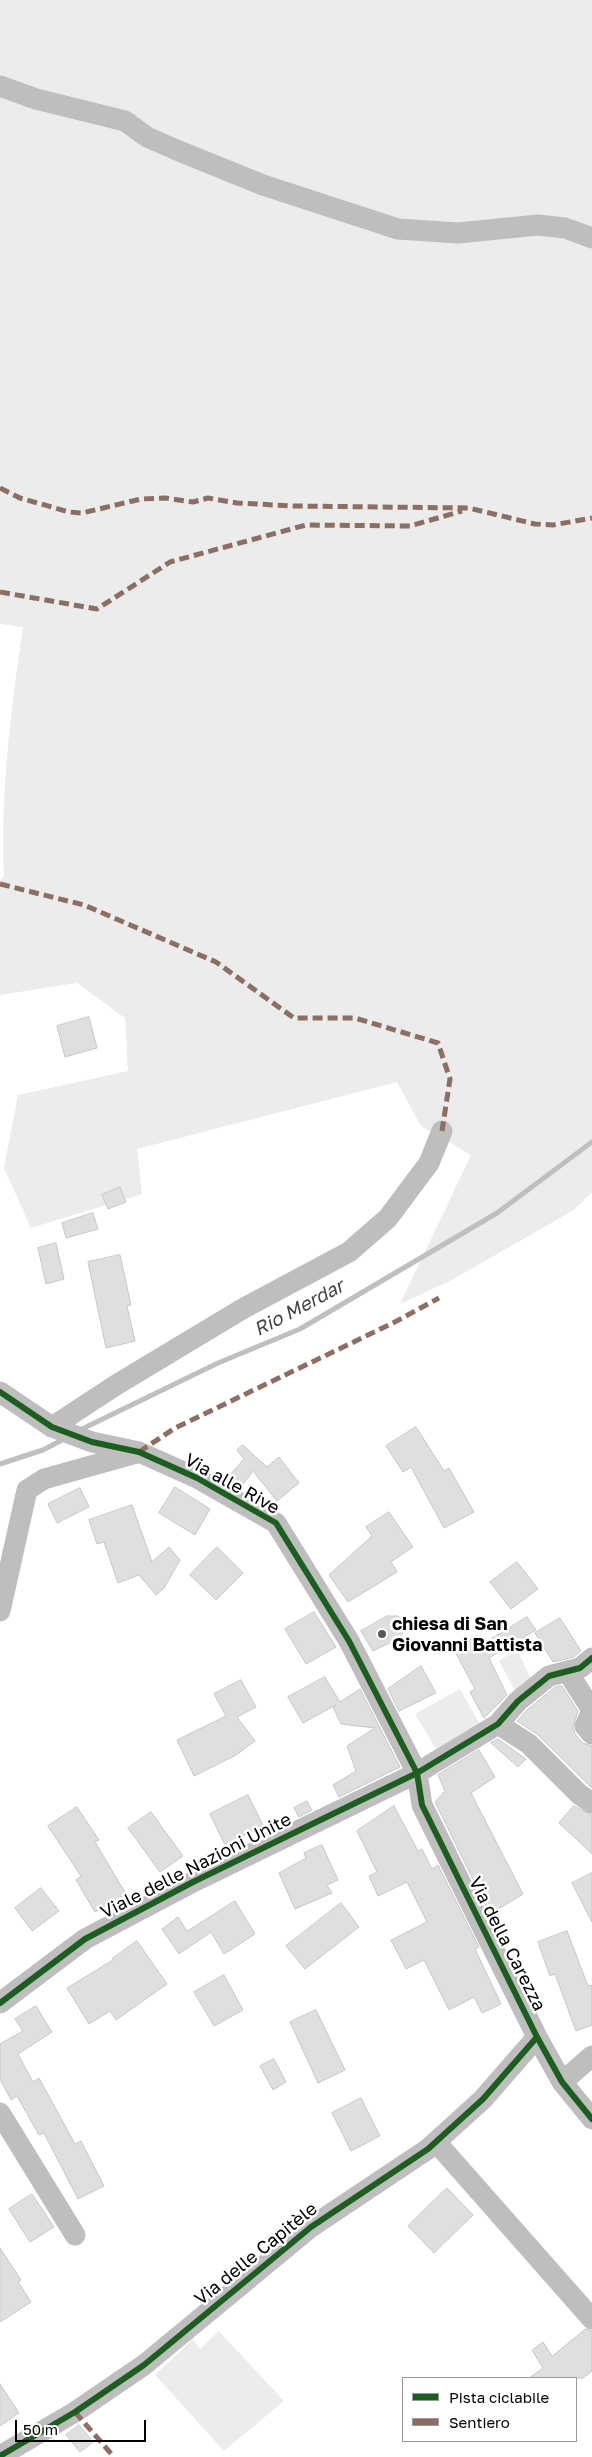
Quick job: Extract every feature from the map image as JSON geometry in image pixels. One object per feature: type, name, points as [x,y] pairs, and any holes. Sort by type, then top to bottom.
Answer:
[{"type":"street","points":[[0,86],[36,99],[125,121],[147,137],[179,152],[263,185],[398,229],[458,233],[538,225],[565,228],[592,238]]},
{"type":"street","points":[[68,1433],[116,1385],[244,1308],[349,1252],[388,1218],[429,1163],[442,1131]]},
{"type":"street","name":"Via alle Rive","points":[[0,1392],[68,1433],[140,1452],[197,1478],[276,1523],[349,1640],[417,1773]]},
{"type":"street","points":[[0,1611],[27,1490],[44,1479],[140,1452]]},
{"type":"street","name":"Viale delle Nazioni Unite","points":[[0,2003],[85,1939],[194,1882],[417,1773],[498,1724],[518,1700],[549,1676],[580,1668],[592,1658]]},
{"type":"street","points":[[567,1671],[592,1710],[586,1726],[592,1734]]},
{"type":"street","points":[[498,1724],[529,1744],[579,1794],[592,1803]]},
{"type":"street","name":"Via della Carezza","points":[[417,1773],[422,1804],[536,2037],[562,2082],[592,2119]]},
{"type":"street","name":"Via delle Capitèle","points":[[0,2455],[75,2412],[144,2365],[311,2227],[436,2142],[483,2099],[536,2037]]},
{"type":"street","points":[[562,2082],[592,2056]]},
{"type":"street","points":[[0,2113],[75,2235]]},
{"type":"street","points":[[436,2142],[592,2319]]},
{"type":"shaded area","points":[[0,0],[592,0],[592,1192],[574,1210],[450,1281],[400,1304],[471,1155],[421,1126],[397,1082],[137,1149],[142,1194],[31,1228],[4,1168],[18,1095],[128,1071],[125,1018],[77,983],[0,995],[0,880],[4,877],[5,783],[23,627],[0,624]]},
{"type":"shaded area","points":[[517,1649],[533,1684],[517,1694],[499,1661]]},
{"type":"shaded area","points":[[460,1689],[481,1726],[439,1754],[415,1714]]},
{"type":"shaded area","points":[[219,2331],[284,2401],[224,2451],[155,2375],[193,2339],[200,2349]]},
{"type":"building","points":[[89,1017],[97,1048],[65,1057],[57,1026]]},
{"type":"building","points":[[120,1187],[126,1202],[108,1209],[102,1195]]},
{"type":"building","points":[[93,1213],[98,1229],[66,1238],[62,1223]]},
{"type":"building","points":[[56,1243],[64,1279],[46,1284],[38,1248]]},
{"type":"building","points":[[120,1255],[131,1305],[127,1306],[135,1341],[106,1348],[88,1262]]},
{"type":"building","points":[[416,1427],[444,1471],[449,1468],[474,1512],[444,1528],[411,1467],[403,1472],[386,1446]]},
{"type":"building","points":[[243,1445],[267,1467],[279,1457],[299,1483],[277,1501],[253,1471],[241,1487],[228,1477],[244,1459],[237,1450]]},
{"type":"building","points":[[175,1487],[210,1509],[195,1535],[159,1513]]},
{"type":"building","points":[[80,1488],[89,1507],[57,1523],[48,1504]]},
{"type":"building","points":[[132,1505],[152,1562],[169,1547],[180,1560],[164,1588],[156,1595],[139,1575],[118,1583],[104,1542],[97,1544],[89,1520]]},
{"type":"building","points":[[389,1512],[413,1547],[391,1562],[397,1572],[348,1602],[329,1575],[372,1536],[366,1527]]},
{"type":"building","points":[[217,1547],[243,1573],[216,1600],[190,1575]]},
{"type":"building","points":[[517,1562],[538,1589],[511,1609],[490,1582]]},
{"type":"building","points":[[314,1612],[336,1647],[306,1664],[285,1629]]},
{"type":"building","name":"chiesa di San Giovanni Battista","points":[[387,1616],[398,1616],[404,1621],[405,1629],[400,1638],[373,1651],[361,1631]]},
{"type":"building","points":[[527,1617],[536,1630],[489,1658],[507,1695],[484,1718],[470,1692],[475,1689],[453,1648],[477,1635],[482,1644]]},
{"type":"building","points":[[560,1618],[581,1651],[574,1657],[553,1662],[535,1633]]},
{"type":"building","points":[[421,1666],[436,1693],[399,1711],[388,1689]]},
{"type":"building","points":[[325,1677],[340,1702],[360,1689],[400,1767],[339,1797],[333,1785],[356,1771],[347,1746],[375,1728],[341,1724],[333,1707],[336,1705],[303,1723],[288,1697]]},
{"type":"building","points":[[241,1680],[256,1707],[237,1717],[255,1741],[236,1755],[194,1776],[177,1740],[226,1716],[214,1694]]},
{"type":"building","points":[[562,1686],[578,1711],[573,1727],[575,1734],[583,1743],[592,1746],[592,1788],[538,1735],[517,1721],[527,1710],[555,1687]]},
{"type":"building","points":[[498,1739],[526,1759],[518,1767],[491,1743]]},
{"type":"building","points":[[479,1750],[495,1777],[471,1793],[523,1894],[490,1914],[435,1802],[445,1791],[438,1775]]},
{"type":"building","points":[[248,1795],[263,1825],[225,1845],[210,1814]]},
{"type":"building","points":[[307,1801],[312,1810],[299,1817],[294,1808]]},
{"type":"building","points":[[394,1806],[418,1851],[422,1849],[432,1869],[438,1865],[479,1947],[475,1949],[501,2004],[482,2013],[474,1997],[449,2010],[424,1960],[406,1969],[391,1940],[427,1922],[407,1882],[378,1896],[369,1876],[377,1872],[357,1831]]},
{"type":"building","points":[[574,1806],[592,1815],[592,1854],[559,1823]]},
{"type":"building","points":[[77,1807],[99,1840],[95,1842],[126,1894],[95,1912],[76,1880],[81,1876],[48,1826]]},
{"type":"building","points":[[151,1812],[183,1856],[160,1872],[128,1828]]},
{"type":"building","points":[[322,1845],[338,1880],[327,1885],[332,1893],[295,1909],[279,1873],[306,1858],[304,1853]]},
{"type":"building","points":[[592,1873],[592,1922],[572,1883]]},
{"type":"building","points":[[41,1888],[59,1911],[32,1931],[15,1908]]},
{"type":"building","points":[[235,1901],[255,1934],[224,1954],[211,1932],[179,1954],[162,1929],[178,1917],[187,1931]]},
{"type":"building","points":[[341,1903],[359,1927],[305,1969],[286,1946]]},
{"type":"building","points":[[567,1931],[588,1986],[592,1985],[592,2025],[576,2031],[555,1974],[550,1976],[538,1942]]},
{"type":"building","points":[[137,1941],[167,1984],[116,2020],[110,2011],[89,2024],[67,1988],[113,1960]]},
{"type":"building","points":[[224,1975],[243,2010],[214,2026],[194,1992]]},
{"type":"building","points":[[36,2006],[52,2032],[18,2054],[33,2082],[39,2078],[75,2144],[81,2141],[104,2186],[78,2199],[44,2133],[39,2135],[17,2096],[11,2100],[0,2079],[0,2044],[23,2031],[15,2019]]},
{"type":"building","points":[[316,2010],[345,2070],[318,2083],[290,2022]]},
{"type":"building","points":[[274,2059],[286,2082],[273,2090],[260,2066]]},
{"type":"building","points":[[361,2098],[380,2136],[351,2151],[332,2113]]},
{"type":"building","points":[[447,2188],[473,2215],[434,2253],[408,2226]]},
{"type":"building","points":[[32,2194],[54,2227],[30,2242],[9,2209]]},
{"type":"building","points":[[0,2248],[21,2280],[18,2282],[31,2302],[0,2322]]},
{"type":"building","points":[[586,2329],[592,2331],[592,2371],[583,2378],[530,2377],[543,2368],[532,2350],[543,2342],[552,2356]]},
{"type":"building","points":[[0,2384],[19,2413],[0,2426]]},
{"type":"building","points":[[79,2425],[93,2442],[80,2452],[66,2435]]},
{"type":"waterway","name":"Rio Merdar","points":[[80,1430],[218,1363],[300,1329],[497,1213],[592,1142]]},
{"type":"waterway","name":"Rio Merdar","points":[[0,1464],[43,1450],[64,1439]]},
{"type":"marked path","points":[[0,488],[20,498],[69,512],[82,513],[141,499],[165,498],[193,502],[208,498],[237,503],[294,506],[469,508],[535,524],[553,525],[592,518]]},
{"type":"marked path","points":[[0,592],[97,609],[170,562],[306,525],[410,526],[462,511]]},
{"type":"marked path","points":[[0,884],[84,905],[216,962],[294,1018],[355,1018],[438,1043],[450,1079],[442,1131]]},
{"type":"marked path","points":[[139,1452],[175,1428],[393,1323],[439,1298]]},
{"type":"marked path","points":[[75,2412],[114,2457]]},
{"type":"cycle path","points":[[0,1392],[52,1427],[92,1442],[139,1452],[197,1478],[276,1523],[349,1641],[417,1773],[422,1805],[537,2037],[562,2082],[592,2119]]},
{"type":"cycle path","points":[[0,2003],[85,1939],[193,1882],[417,1773],[498,1724],[518,1701],[549,1676],[580,1668],[592,1658]]},
{"type":"cycle path","points":[[0,2456],[75,2412],[144,2365],[311,2227],[428,2149],[483,2099],[537,2037]]},
{"type":"place","name":"chiesa di San Giovanni Battista","points":[[382,1634]]}]
